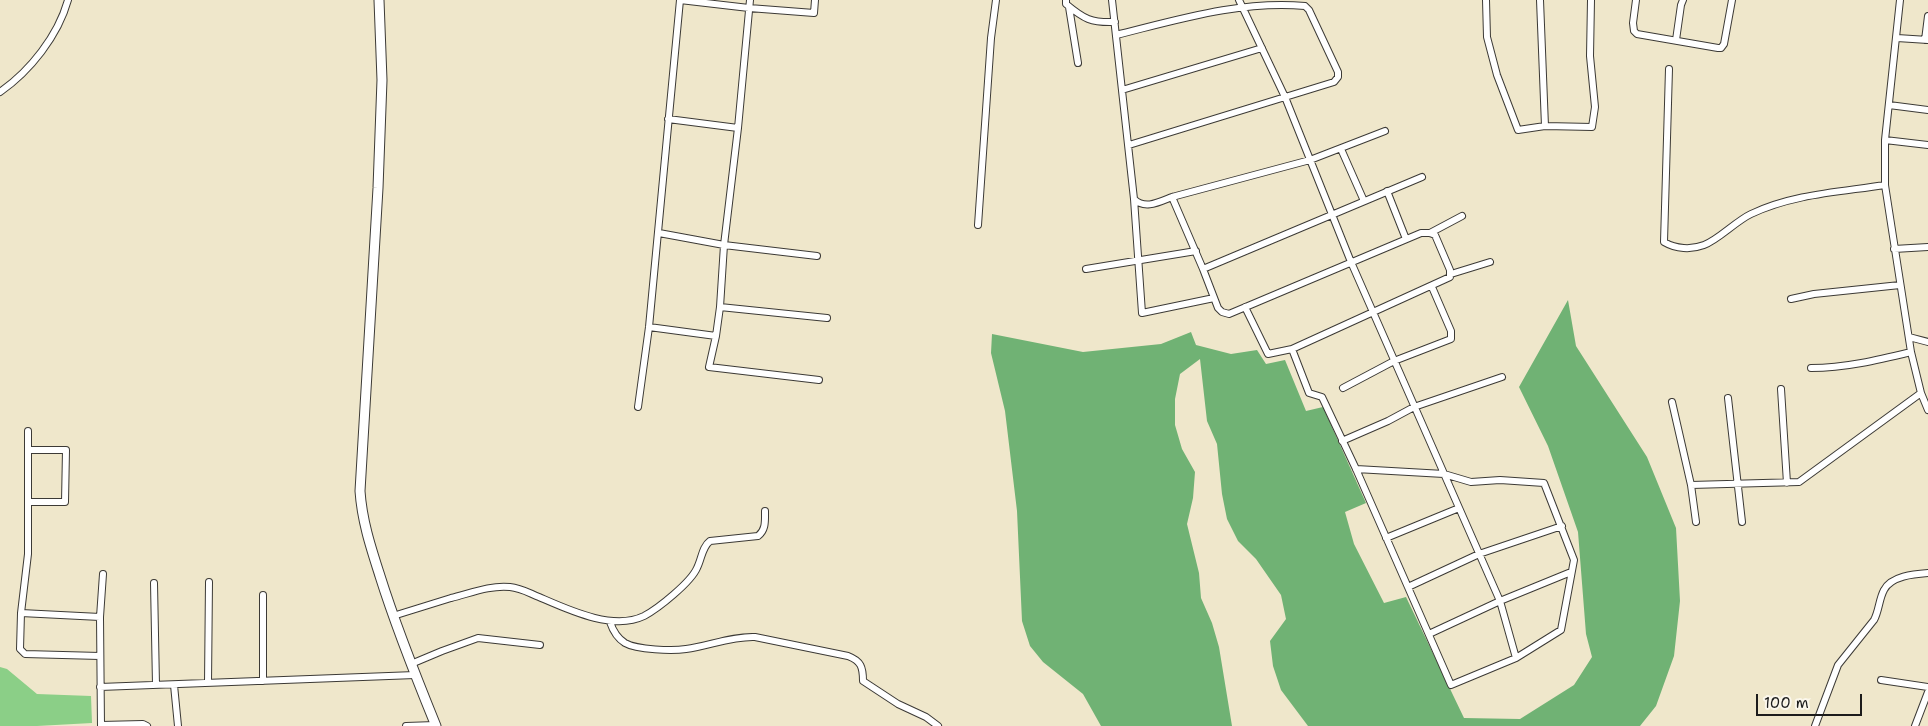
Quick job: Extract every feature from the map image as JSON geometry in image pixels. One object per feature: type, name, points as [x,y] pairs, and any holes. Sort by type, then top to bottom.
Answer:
[{"type":"street","points":[[0,92],[16,81],[36,57],[54,32],[68,0]]},
{"type":"street","points":[[379,0],[382,80],[378,188],[360,491],[365,529],[393,616],[436,725],[406,726]]},
{"type":"street","points":[[638,407],[659,233],[680,0],[814,13],[815,0]]},
{"type":"street","points":[[750,0],[738,128],[724,245],[720,308],[709,367],[712,369],[819,380]]},
{"type":"street","points":[[978,225],[991,38],[996,0]]},
{"type":"street","points":[[1112,0],[1129,145],[1142,313],[1214,298]]},
{"type":"street","points":[[1486,0],[1487,37],[1497,74],[1518,130],[1545,126],[1592,127],[1595,107],[1590,56],[1591,0]]},
{"type":"street","points":[[1540,0],[1545,126]]},
{"type":"street","points":[[1636,0],[1633,23],[1634,31],[1637,34],[1721,48],[1732,0]]},
{"type":"street","points":[[1676,40],[1680,5],[1684,0]]},
{"type":"street","points":[[1900,0],[1885,140],[1885,185],[1911,352],[1921,393],[1928,410]]},
{"type":"street","points":[[1116,35],[1241,4],[1271,2],[1305,6],[1309,10],[1338,72],[1338,78],[1334,82],[1129,145]]},
{"type":"street","points":[[1068,3],[1084,19],[1099,23],[1114,22]]},
{"type":"street","points":[[1068,3],[1078,63]]},
{"type":"street","points":[[1241,4],[1285,97],[1351,262],[1500,601],[1516,658]]},
{"type":"street","points":[[1897,38],[1927,40],[1928,16]]},
{"type":"street","points":[[1122,90],[1262,48]]},
{"type":"street","points":[[1669,69],[1664,242],[1672,247],[1696,248],[1708,244],[1751,214],[1794,198],[1885,185]]},
{"type":"street","points":[[1889,106],[1928,110]]},
{"type":"street","points":[[668,119],[738,128]]},
{"type":"street","points":[[1134,199],[1143,205],[1152,204],[1310,160],[1386,131]]},
{"type":"street","points":[[1885,140],[1928,145]]},
{"type":"street","points":[[1341,149],[1364,201]]},
{"type":"street","points":[[1204,269],[1422,177]]},
{"type":"street","points":[[1387,191],[1406,239]]},
{"type":"street","points":[[1172,197],[1204,269],[1218,308],[1222,312],[1229,314],[1421,233],[1435,235],[1451,274]]},
{"type":"street","points":[[1430,233],[1462,216]]},
{"type":"street","points":[[659,233],[724,245],[817,256]]},
{"type":"street","points":[[1894,248],[1928,247]]},
{"type":"street","points":[[1086,269],[1196,251]]},
{"type":"street","points":[[1245,307],[1268,354],[1292,349],[1373,311],[1432,287],[1447,279],[1451,274],[1490,262]]},
{"type":"street","points":[[1791,299],[1814,294],[1900,285]]},
{"type":"street","points":[[1343,388],[1394,361],[1451,339],[1451,331],[1432,287]]},
{"type":"street","points":[[720,308],[826,318]]},
{"type":"street","points":[[649,327],[716,336]]},
{"type":"street","points":[[1909,338],[1928,342]]},
{"type":"street","points":[[1292,349],[1309,392],[1322,397],[1452,685],[1516,658],[1561,630],[1574,560],[1544,484],[1500,480],[1471,482],[1444,474],[1356,469]]},
{"type":"street","points":[[1811,368],[1828,368],[1866,362],[1911,352]]},
{"type":"street","points":[[1342,441],[1388,421],[1414,406],[1502,377]]},
{"type":"street","points":[[1781,389],[1787,483]]},
{"type":"street","points":[[1691,485],[1799,482],[1921,393]]},
{"type":"street","points":[[1728,398],[1742,522]]},
{"type":"street","points":[[1672,402],[1691,485],[1696,522]]},
{"type":"street","points":[[28,431],[28,554],[21,613],[20,650],[25,654],[100,656]]},
{"type":"street","points":[[28,450],[66,450],[65,502],[28,502]]},
{"type":"street","points":[[1386,538],[1459,508]]},
{"type":"street","points":[[393,616],[488,588],[510,587],[524,590],[564,607],[610,622],[640,618],[654,609],[688,580],[697,569],[705,547],[710,541],[758,536],[762,533],[765,527],[765,511]]},
{"type":"street","points":[[1408,588],[1479,554],[1562,526]]},
{"type":"street","points":[[1429,634],[1500,601],[1571,572]]},
{"type":"street","points":[[1815,726],[1838,665],[1874,620],[1885,589],[1900,578],[1928,573]]},
{"type":"street","points":[[103,574],[100,617],[101,725],[143,724],[147,726]]},
{"type":"street","points":[[208,683],[209,582]]},
{"type":"street","points":[[154,583],[156,685]]},
{"type":"street","points":[[263,681],[264,595]]},
{"type":"street","points":[[21,613],[100,617]]},
{"type":"street","points":[[610,622],[613,632],[625,643],[642,647],[677,650],[742,637],[754,637],[848,656],[860,663],[863,669],[864,681],[898,704],[926,717],[938,726]]},
{"type":"street","points":[[411,664],[478,638],[540,645]]},
{"type":"street","points":[[100,688],[416,675]]},
{"type":"street","points":[[1881,680],[1928,687]]},
{"type":"street","points":[[174,685],[178,726]]},
{"type":"street","points":[[1915,726],[1928,692]]},
{"type":"green space","points":[[1568,300],[1576,346],[1647,457],[1676,528],[1680,601],[1674,656],[1656,706],[1640,726],[1308,726],[1281,690],[1273,666],[1270,641],[1286,619],[1281,595],[1256,559],[1238,541],[1227,519],[1222,494],[1217,444],[1207,421],[1200,359],[1180,374],[1175,399],[1175,425],[1182,449],[1195,472],[1193,498],[1187,524],[1199,573],[1201,598],[1212,623],[1219,647],[1232,726],[1101,726],[1083,694],[1043,662],[1030,646],[1022,621],[1017,511],[1005,411],[991,353],[992,334],[1083,352],[1161,344],[1191,332],[1196,345],[1231,354],[1257,350],[1266,364],[1285,360],[1306,411],[1323,407],[1366,503],[1345,512],[1354,544],[1384,603],[1406,597],[1464,718],[1520,719],[1574,685],[1592,657],[1586,634],[1578,532],[1548,446],[1519,387]]},
{"type":"green space","points":[[0,667],[7,669],[37,694],[91,696],[92,723],[0,726]]}]
